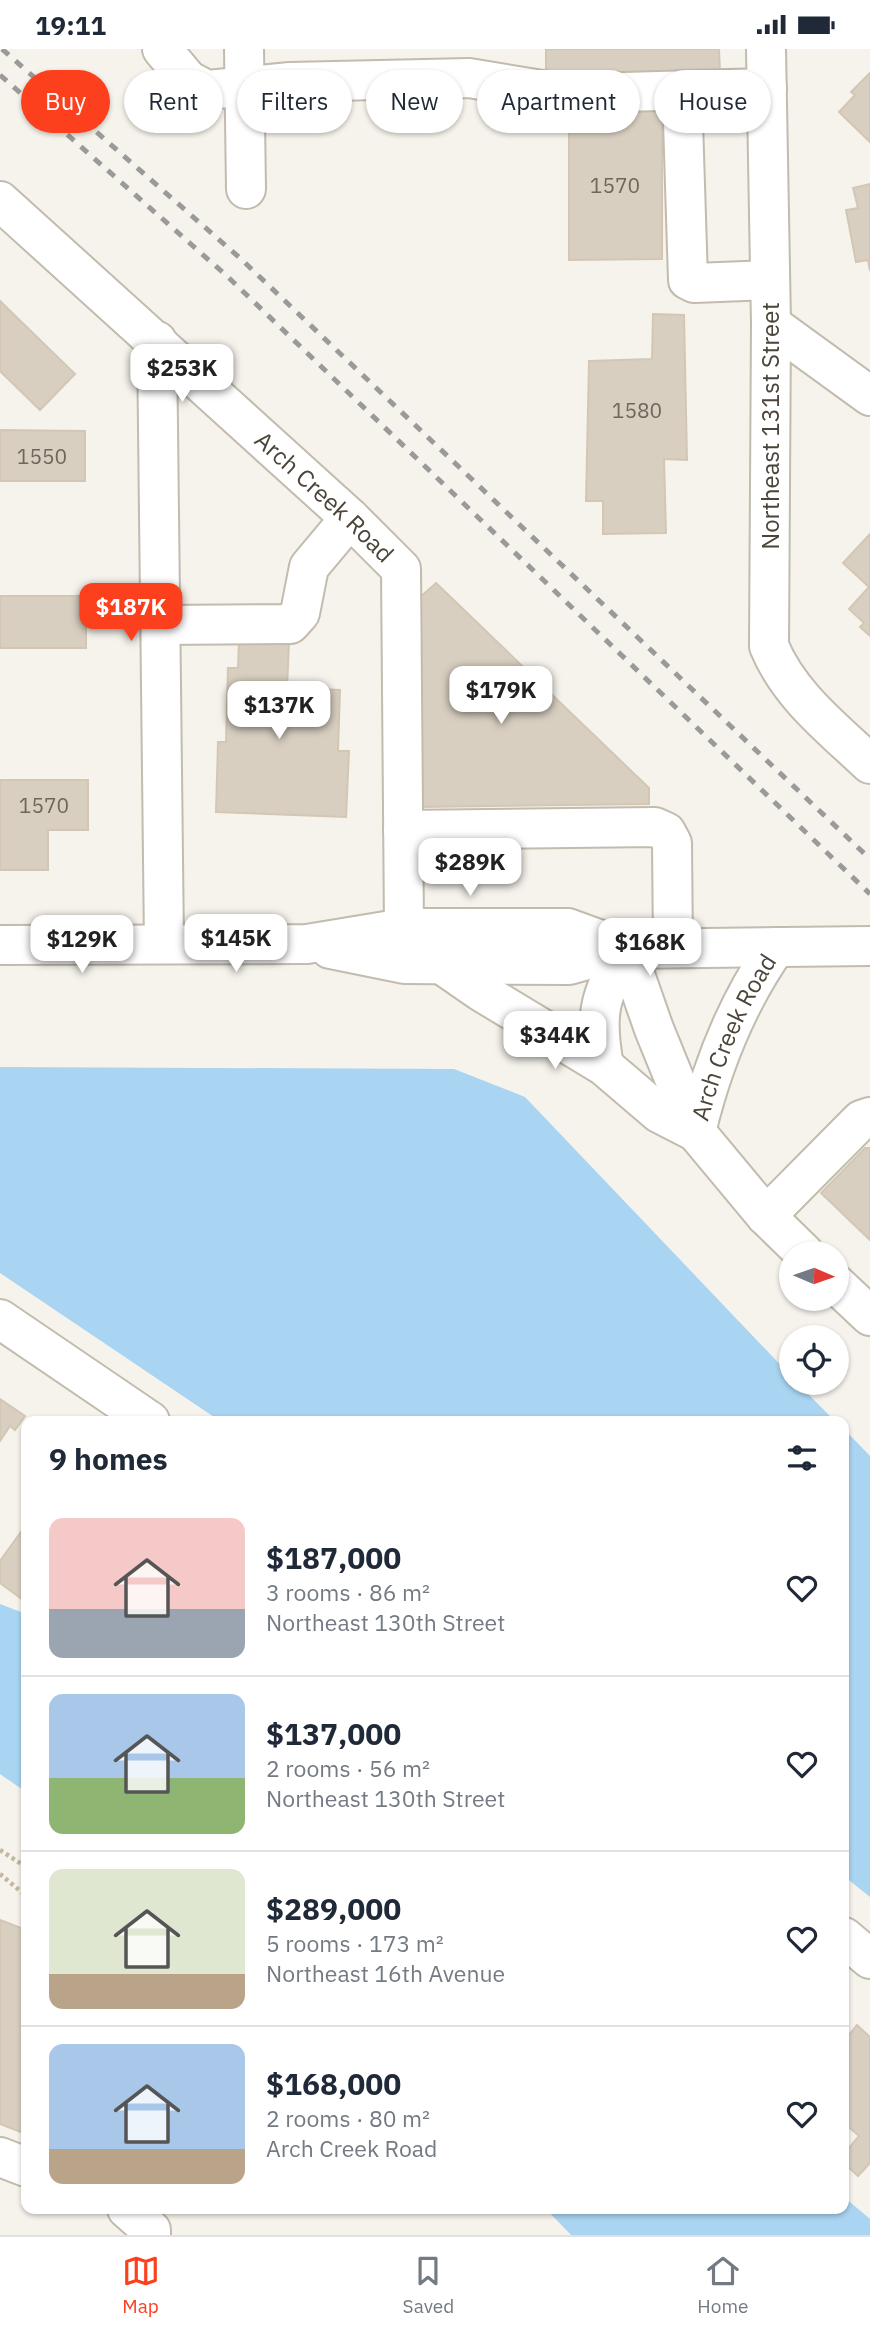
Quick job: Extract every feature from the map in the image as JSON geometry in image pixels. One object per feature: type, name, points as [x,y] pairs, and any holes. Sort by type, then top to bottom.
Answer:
[{"type":"street","points":[[162,49],[188,80],[206,90],[244,67],[468,78],[548,91],[654,91]]},
{"type":"street","name":"Northeast 131st Street","points":[[766,49],[767,70]]},
{"type":"street","points":[[244,67],[246,189]]},
{"type":"street","points":[[683,133],[685,274],[694,283],[769,280]]},
{"type":"street","name":"Northeast 131st Street","points":[[767,133],[771,324],[769,646],[778,669],[802,699],[870,764]]},
{"type":"street","name":"Arch Creek Road","points":[[0,201],[350,518],[401,569],[403,830]]},
{"type":"street","points":[[771,324],[870,396]]},
{"type":"street","points":[[157,341],[164,944]]},
{"type":"street","points":[[161,625],[290,624],[300,613],[309,567],[350,518]]},
{"type":"street","points":[[404,928],[403,830],[655,827],[666,832],[672,843],[673,949]]},
{"type":"street","points":[[0,946],[307,944],[404,928],[568,928],[626,949]]},
{"type":"street","points":[[307,944],[404,964],[569,965],[626,949],[870,946]]},
{"type":"street","name":"Arch Creek Road","points":[[696,1132],[708,1082],[748,987],[776,947]]},
{"type":"street","points":[[604,1066],[598,1014],[604,989],[626,949]]},
{"type":"street","name":"Arch Creek Road","points":[[626,949],[654,1029],[696,1132],[766,1216],[792,1241]]},
{"type":"street","name":"Arch Creek Road","points":[[441,964],[480,991],[604,1066],[659,1113],[696,1132]]},
{"type":"street","points":[[766,1216],[861,1120],[870,1117]]},
{"type":"street","points":[[849,1296],[870,1316]]},
{"type":"street","points":[[0,1319],[143,1416]]},
{"type":"street","points":[[849,1941],[870,1959]]},
{"type":"street","points":[[0,2157],[21,2165]]},
{"type":"street","points":[[133,2214],[151,2229],[151,2235]]},
{"type":"path","points":[[0,1850],[21,1864]]},
{"type":"path","points":[[0,1874],[21,1892]]},
{"type":"water","points":[[0,1067],[454,1069],[525,1097],[779,1363],[779,1395],[809,1395],[830,1416],[213,1416],[0,1273]]},
{"type":"water","points":[[849,1434],[870,1456],[870,1897],[849,1880]]},
{"type":"water","points":[[0,1604],[21,1612],[21,1789],[0,1774]]},
{"type":"water","points":[[849,2201],[870,2219],[870,2235],[571,2235],[551,2214],[849,2214]]},
{"type":"building","points":[[546,49],[719,49],[720,70],[640,72],[640,70],[546,70]]},
{"type":"building","points":[[870,73],[870,142],[839,112],[855,95],[851,92]]},
{"type":"building","points":[[640,111],[654,111],[654,133],[662,133],[662,259],[569,260],[569,133],[640,133]]},
{"type":"building","points":[[870,184],[870,271],[868,260],[856,262],[846,210],[858,208],[853,188]]},
{"type":"building","points":[[0,301],[75,374],[40,410],[0,371]]},
{"type":"building","points":[[653,314],[684,315],[687,460],[664,459],[666,533],[603,534],[603,501],[586,501],[589,361],[652,359]]},
{"type":"building","points":[[0,430],[85,431],[85,481],[0,481]]},
{"type":"building","points":[[870,534],[870,636],[860,627],[864,623],[849,609],[869,587],[843,563]]},
{"type":"building","points":[[436,583],[649,788],[649,804],[422,807],[417,600]]},
{"type":"building","points":[[0,596],[86,596],[86,648],[0,648]]},
{"type":"building","points":[[239,640],[289,642],[287,688],[340,690],[338,751],[349,751],[346,817],[216,812],[218,742],[226,742],[228,668],[238,668]]},
{"type":"building","points":[[0,780],[88,780],[88,830],[48,830],[48,870],[0,870]]},
{"type":"building","points":[[865,1148],[870,1148],[870,1240],[821,1193]]},
{"type":"building","points":[[0,1399],[25,1416],[21,1416],[21,1422],[15,1430],[10,1426],[0,1441]]},
{"type":"building","points":[[21,1532],[21,1598],[0,1583],[0,1561]]},
{"type":"building","points":[[0,1920],[21,1928],[21,2132],[0,2124]]},
{"type":"building","points":[[857,2025],[870,2037],[870,2163],[858,2176],[849,2168],[849,2148],[859,2136],[849,2127],[849,2035]]},
{"type":"railway","points":[[2,49],[241,259],[870,859]]},
{"type":"railway","points":[[0,75],[228,277],[870,894]]}]
